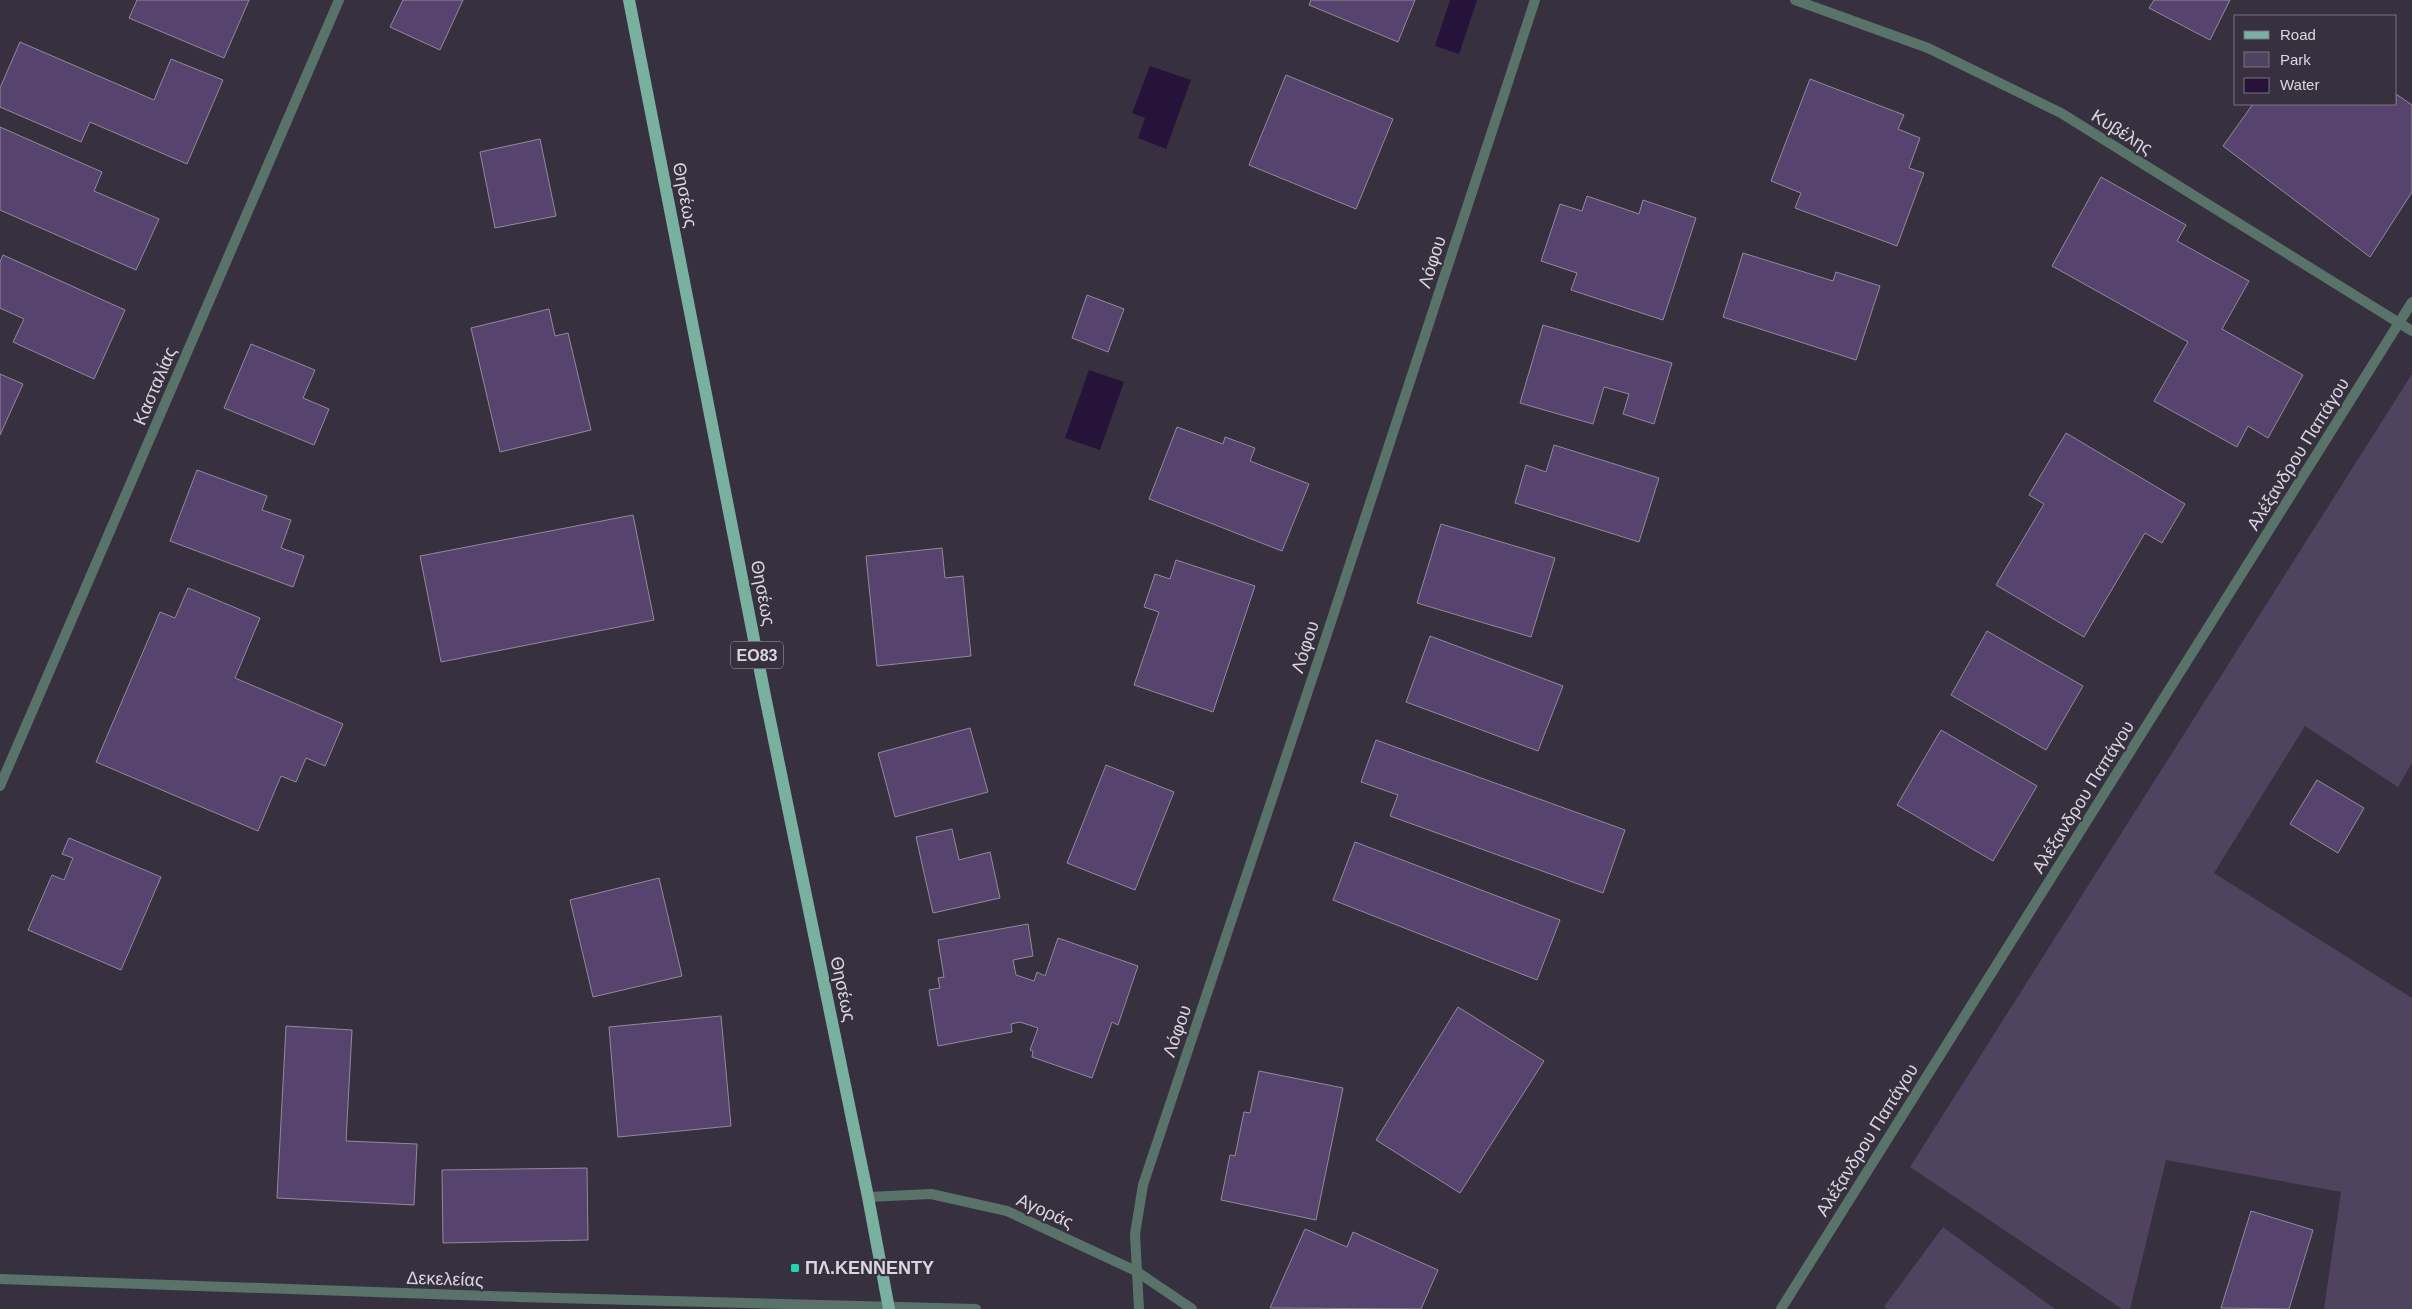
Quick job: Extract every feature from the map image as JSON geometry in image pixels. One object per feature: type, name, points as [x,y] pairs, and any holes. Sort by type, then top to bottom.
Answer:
[{"type":"main road","name":"Θησέως","points":[[629,0],[765,696],[868,1197],[889,1309]]},
{"type":"street","name":"Κασταλίας","points":[[0,786],[339,0]]},
{"type":"street","name":"Λόφου","points":[[1139,1309],[1135,1234],[1142,1185],[1326,637],[1535,0]]},
{"type":"street","name":"Κυβέλης","points":[[1795,0],[1928,48],[2061,113],[2412,331]]},
{"type":"street","name":"Αλέξανδρου Παπάγου","points":[[1781,1309],[2412,302]]},
{"type":"street","name":"Αγοράς","points":[[868,1197],[931,1194],[1007,1210],[1136,1271],[1192,1309]]},
{"type":"street","name":"Δεκελείας","points":[[0,1279],[889,1309]]},
{"type":"street","points":[[889,1309],[976,1309]]},
{"type":"green space","points":[[2412,374],[2412,763],[2398,787],[2305,726],[2214,873],[2412,998],[2412,1309],[2324,1309],[2341,1192],[2166,1160],[2130,1309],[2122,1309],[1910,1167]]},
{"type":"green space","points":[[1943,1227],[2055,1309],[1887,1309],[1884,1307]]},
{"type":"water","points":[[1450,0],[1477,0],[1459,54],[1435,46]]},
{"type":"water","points":[[1150,66],[1191,80],[1166,149],[1138,138],[1145,118],[1132,113]]},
{"type":"water","points":[[1089,370],[1124,382],[1100,450],[1065,438]]},
{"type":"building","points":[[137,0],[249,0],[224,58],[129,18]]},
{"type":"building","points":[[403,0],[463,0],[440,50],[390,27]]},
{"type":"building","points":[[1311,0],[1415,0],[1398,42],[1309,5]]},
{"type":"building","points":[[2154,0],[2230,0],[2210,40],[2149,8]]},
{"type":"building","points":[[20,42],[154,100],[171,59],[223,80],[187,164],[90,122],[81,142],[0,107],[0,88]]},
{"type":"building","points":[[1286,75],[1393,119],[1356,209],[1249,165]]},
{"type":"building","points":[[1810,79],[1904,115],[1898,129],[1920,138],[1909,168],[1924,173],[1897,246],[1795,208],[1801,193],[1771,181]]},
{"type":"building","points":[[2397,95],[2412,105],[2412,192],[2370,257],[2223,146],[2252,105],[2397,105]]},
{"type":"building","points":[[0,127],[102,172],[94,191],[159,219],[136,270],[0,210]]},
{"type":"building","points":[[540,139],[556,216],[495,228],[480,152]]},
{"type":"building","points":[[2101,177],[2186,225],[2177,241],[2249,281],[2222,329],[2303,375],[2268,438],[2248,426],[2237,447],[2154,401],[2188,342],[2052,266]]},
{"type":"building","points":[[1587,196],[1639,214],[1643,200],[1696,218],[1663,320],[1571,290],[1577,273],[1541,261],[1560,204],[1582,211]]},
{"type":"building","points":[[1743,253],[1833,281],[1836,272],[1880,286],[1856,360],[1723,317]]},
{"type":"building","points":[[3,255],[125,310],[94,379],[13,342],[24,319],[0,308],[0,262]]},
{"type":"building","points":[[1087,295],[1124,309],[1108,352],[1072,338]]},
{"type":"building","points":[[549,309],[555,336],[568,333],[591,430],[500,452],[471,328]]},
{"type":"building","points":[[1543,325],[1672,363],[1654,424],[1623,414],[1629,394],[1604,387],[1593,424],[1520,403]]},
{"type":"building","points":[[251,344],[315,370],[303,398],[329,409],[314,445],[224,408]]},
{"type":"building","points":[[0,374],[23,384],[0,435]]},
{"type":"building","points":[[1177,427],[1223,444],[1225,437],[1255,448],[1250,461],[1309,484],[1282,551],[1149,499]]},
{"type":"building","points":[[2066,433],[2185,504],[2162,543],[2145,533],[2084,637],[1996,585],[2044,504],[2029,495]]},
{"type":"building","points":[[1554,445],[1659,478],[1639,542],[1515,503],[1526,465],[1546,472]]},
{"type":"building","points":[[197,470],[267,496],[262,510],[291,520],[281,548],[304,556],[293,587],[170,541]]},
{"type":"building","points":[[633,515],[654,620],[441,662],[420,556]]},
{"type":"building","points":[[1441,524],[1555,558],[1531,637],[1417,603]]},
{"type":"building","points":[[942,548],[945,578],[963,576],[971,656],[877,666],[866,556]]},
{"type":"building","points":[[1176,560],[1255,586],[1213,712],[1134,685],[1159,612],[1144,607],[1155,574],[1170,579]]},
{"type":"building","points":[[188,588],[260,618],[235,678],[343,724],[325,766],[306,758],[296,782],[281,776],[258,831],[96,762],[160,612],[175,618]]},
{"type":"building","points":[[1987,631],[2083,686],[2046,750],[1951,695]]},
{"type":"building","points":[[1430,636],[1563,686],[1538,751],[1406,702]]},
{"type":"building","points":[[970,728],[988,792],[895,817],[878,753]]},
{"type":"building","points":[[1941,730],[2037,786],[1993,861],[1897,805]]},
{"type":"building","points":[[1376,740],[1625,830],[1603,893],[1390,816],[1398,795],[1361,782]]},
{"type":"building","points":[[1106,765],[1174,792],[1135,890],[1067,863]]},
{"type":"building","points":[[2317,780],[2364,808],[2338,853],[2290,824]]},
{"type":"building","points":[[952,829],[959,860],[990,852],[1000,898],[933,913],[916,837]]},
{"type":"building","points":[[69,838],[161,877],[121,970],[28,930],[52,875],[64,880],[73,858],[62,854]]},
{"type":"building","points":[[1355,842],[1560,920],[1537,980],[1333,900]]},
{"type":"building","points":[[659,878],[682,976],[593,997],[570,900]]},
{"type":"building","points":[[1028,924],[1033,956],[1013,960],[1016,975],[1034,981],[1037,972],[1045,976],[1058,938],[1138,966],[1118,1025],[1112,1022],[1092,1078],[1032,1057],[1033,1051],[1030,1050],[1038,1028],[1020,1022],[1011,1024],[1012,1032],[938,1046],[929,990],[940,988],[938,978],[944,977],[938,940]]},
{"type":"building","points":[[1458,1007],[1544,1061],[1460,1193],[1376,1140]]},
{"type":"building","points":[[721,1016],[731,1126],[618,1137],[609,1027]]},
{"type":"building","points":[[286,1026],[352,1030],[346,1141],[417,1144],[414,1205],[277,1198]]},
{"type":"building","points":[[1259,1071],[1343,1088],[1316,1220],[1221,1200],[1230,1155],[1235,1156],[1244,1112],[1250,1113]]},
{"type":"building","points":[[587,1168],[588,1240],[443,1243],[442,1170]]},
{"type":"building","points":[[2251,1211],[2313,1230],[2289,1309],[2221,1308]]},
{"type":"building","points":[[1305,1229],[1347,1247],[1353,1232],[1438,1270],[1421,1309],[1270,1308]]},
{"type":"place","name":"ΠΛ.ΚΕΝΝΕΝΤΥ","points":[[795,1268]]}]
